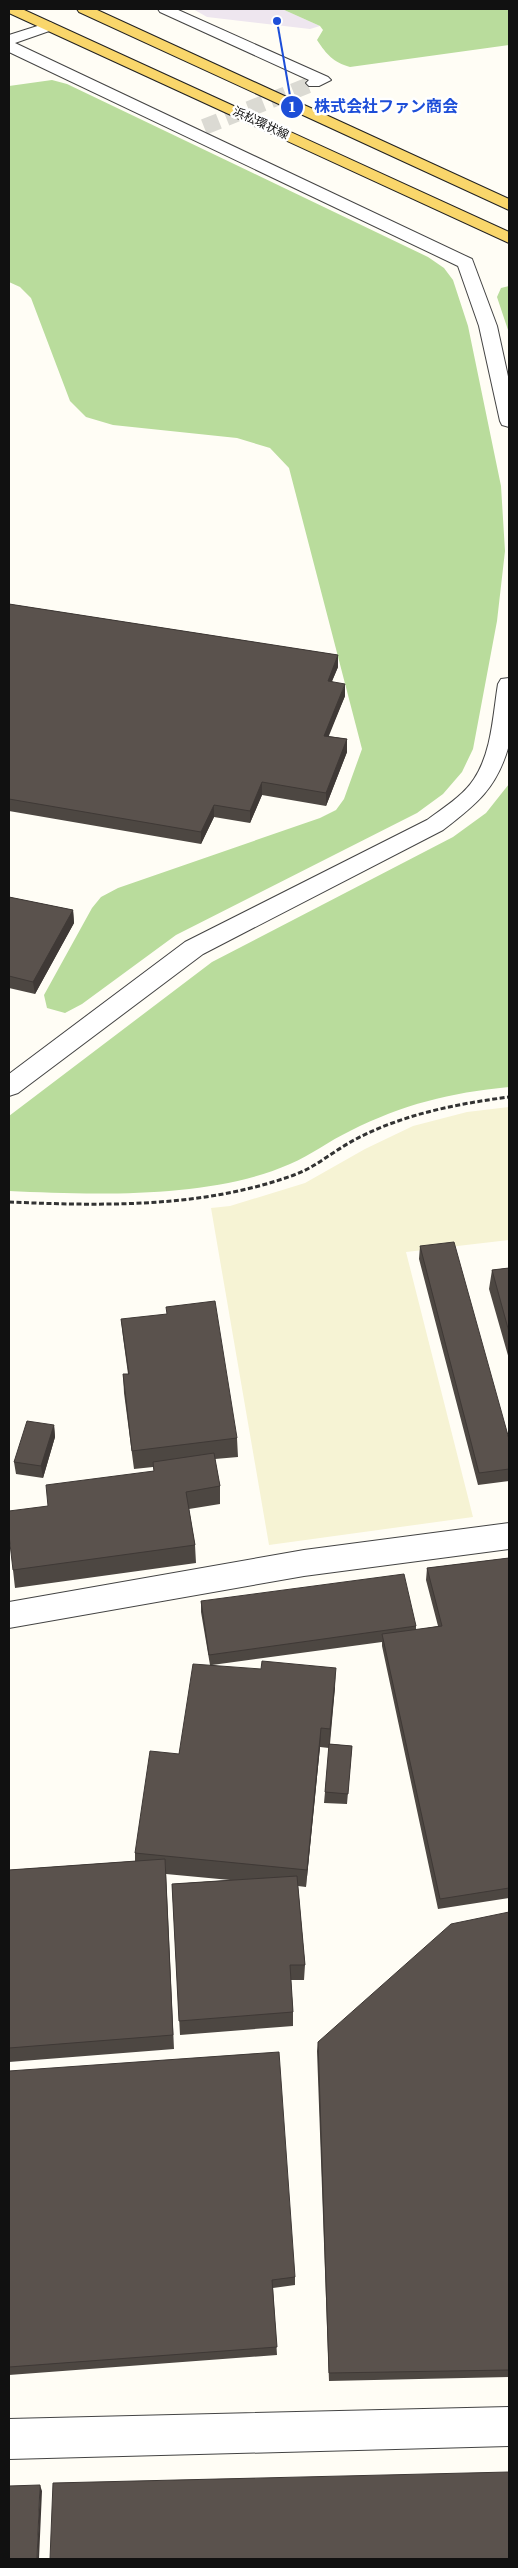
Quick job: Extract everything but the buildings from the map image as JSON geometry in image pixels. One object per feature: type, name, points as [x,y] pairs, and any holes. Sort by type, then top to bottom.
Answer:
[{"type":"main road","name":"浜松環状線","points":[[12,9],[509,238]]},
{"type":"main road","name":"浜松環状線","points":[[92,10],[509,205]]},
{"type":"street","points":[[165,9],[323,80],[314,83]]},
{"type":"street","points":[[9,40],[50,26]]},
{"type":"street","points":[[9,46],[198,129],[466,263],[488,326],[509,421]]},
{"type":"street","points":[[9,1087],[194,948],[435,825],[464,803],[485,779],[497,752],[509,684]]},
{"type":"street","points":[[9,1615],[304,1563],[509,1536]]},
{"type":"street","points":[[9,2439],[509,2426]]},
{"type":"path","points":[[9,1202],[83,1205],[149,1203],[226,1196],[297,1174],[357,1139],[407,1116],[463,1102],[509,1097]]},
{"type":"shaded area","points":[[193,9],[282,9],[320,26],[310,29],[207,17]]},
{"type":"shaded area","points":[[509,1107],[509,1240],[406,1252],[473,1517],[269,1545],[211,1208],[230,1206],[305,1183],[365,1149],[413,1126],[467,1112]]},
{"type":"green space","points":[[282,9],[509,9],[509,45],[350,67],[327,54],[317,40],[323,30],[320,26]]},
{"type":"green space","points":[[52,80],[67,84],[428,257],[444,268],[453,280],[468,326],[501,486],[505,551],[497,621],[473,749],[462,772],[443,794],[417,813],[176,935],[82,1004],[65,1013],[47,1008],[44,995],[92,908],[101,897],[118,888],[320,818],[336,810],[344,799],[362,749],[289,468],[270,448],[237,438],[113,425],[86,417],[70,401],[31,298],[20,287],[9,282],[9,86]]},
{"type":"green space","points":[[509,286],[509,333],[497,297],[501,288]]},
{"type":"green space","points":[[509,784],[509,1087],[447,1096],[408,1107],[350,1131],[290,1164],[225,1184],[152,1192],[78,1193],[9,1191],[9,1116],[212,962],[453,837],[486,813]]},
{"type":"tunnel","points":[[204,127],[314,83]]},
{"type":"place","name":"株式会社ファン商会","points":[[277,21]]}]
